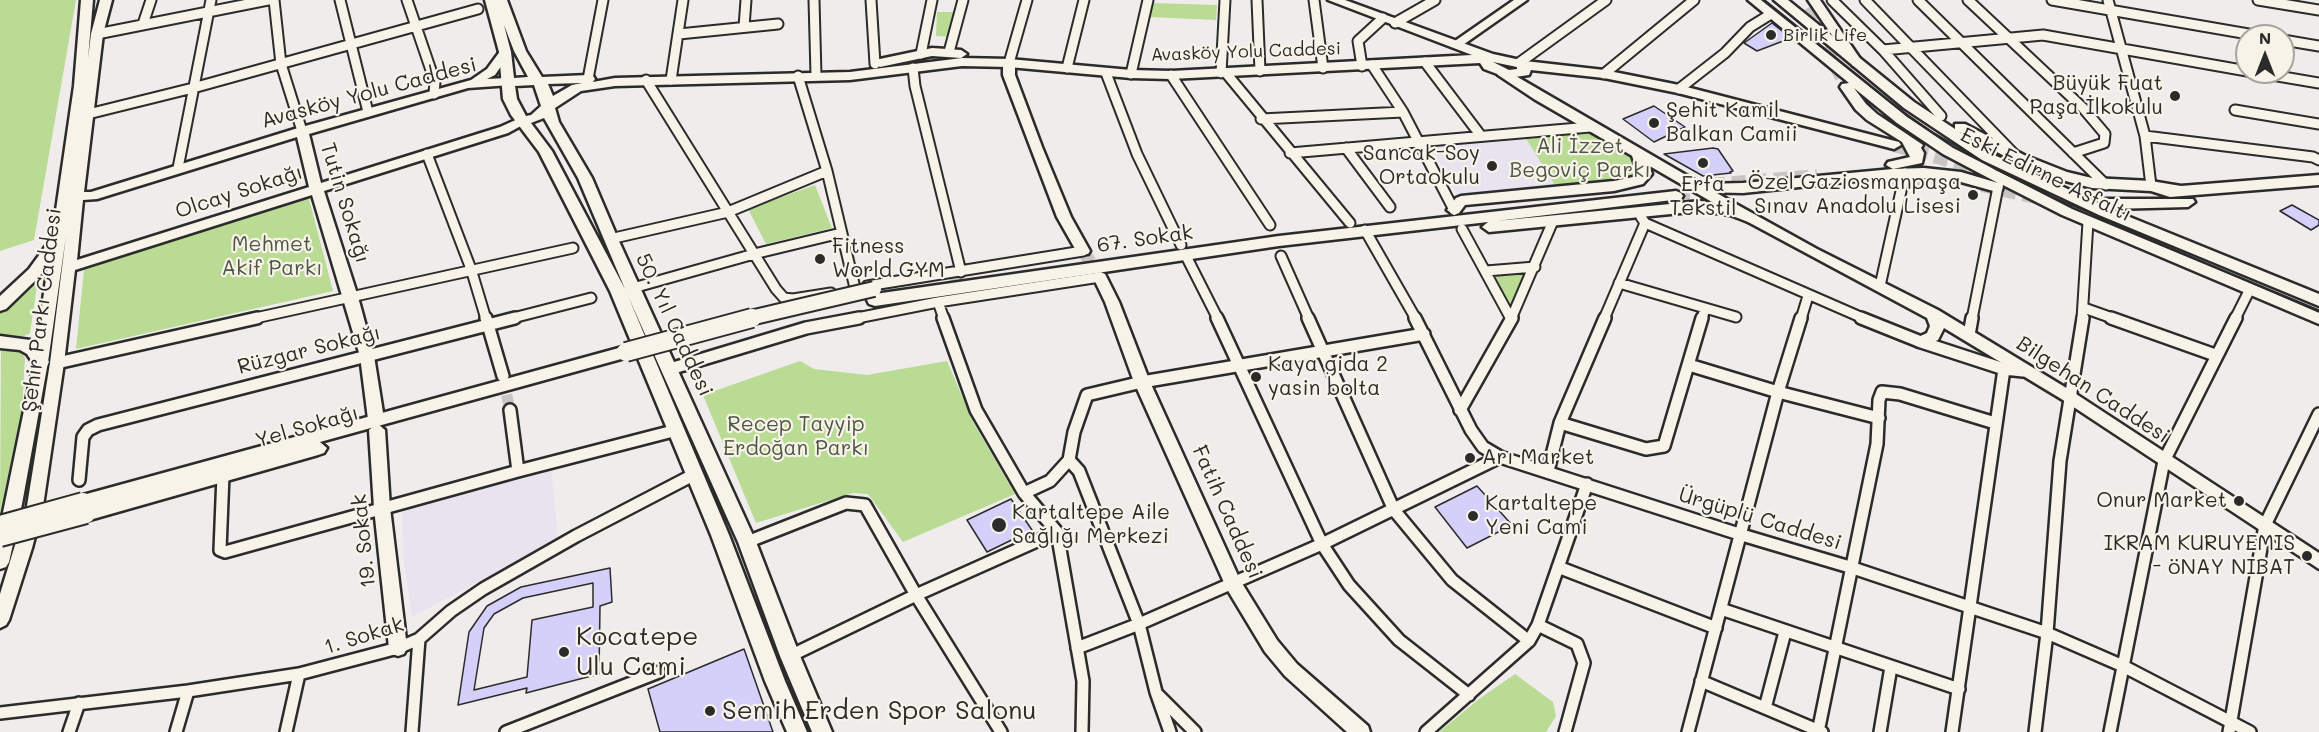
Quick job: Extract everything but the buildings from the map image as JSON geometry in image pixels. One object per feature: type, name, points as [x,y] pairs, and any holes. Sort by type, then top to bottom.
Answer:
[{"type":"main road","name":"Şehir Parkı Caddesi","points":[[0,562],[49,362],[69,267],[71,198],[87,0]]},
{"type":"main road","name":"Şehir Parkı Caddesi","points":[[0,620],[24,548],[35,506],[58,240],[71,198],[88,114],[97,34],[106,0]]},
{"type":"main road","points":[[490,0],[505,52],[510,99],[518,115],[524,121],[536,118],[549,107],[544,88],[519,51],[501,0]]},
{"type":"main road","points":[[1334,0],[1488,59],[1522,66],[1604,74],[1679,89],[1901,143],[2021,191]]},
{"type":"main road","points":[[1456,45],[1521,0]]},
{"type":"main road","name":"Eski Edirne Asfaltı","points":[[1754,0],[1902,120],[1948,151],[2021,191],[2088,222],[2319,318]]},
{"type":"main road","name":"Eski Edirne Asfaltı","points":[[1780,0],[1940,127],[1987,157],[2104,212],[2319,300]]},
{"type":"main road","points":[[1807,3],[1857,63],[1941,116],[2019,158],[2103,194],[2162,204],[2319,190]]},
{"type":"main road","points":[[467,84],[490,72],[505,52]]},
{"type":"main road","name":"Avasköy Yolu Caddesi","points":[[71,198],[92,196],[178,168],[467,84],[537,80],[671,80],[850,75],[949,52],[1009,63]]},
{"type":"main road","name":"Avasköy Yolu Caddesi","points":[[816,75],[875,64],[922,59],[1009,63],[1106,73],[1171,75],[1488,59]]},
{"type":"main road","points":[[1488,59],[1489,66],[1502,72],[1515,74],[1522,66]]},
{"type":"main road","points":[[1009,63],[1009,75],[1036,147],[1065,217],[1083,251]]},
{"type":"main road","name":"Bilgehan Caddesi","points":[[1522,66],[1536,87],[1752,215],[1969,335],[2023,371],[2068,396],[2319,562]]},
{"type":"main road","name":"Bilgehan Caddesi","points":[[1502,72],[1590,127],[1708,189]]},
{"type":"main road","name":"Avasköy Yolu Caddesi","points":[[549,107],[576,88],[646,80]]},
{"type":"main road","points":[[1708,189],[1753,187],[1856,176],[1903,169],[1917,160],[1917,153],[1901,143],[1872,117],[1846,87]]},
{"type":"main road","name":"50. Yıl Caddesi","points":[[549,107],[552,122],[585,178],[610,239],[747,542],[790,656],[822,732]]},
{"type":"main road","name":"50. Yıl Caddesi","points":[[524,121],[545,152],[576,207],[618,291],[677,430],[797,732]]},
{"type":"main road","name":"Olcay Sokağı","points":[[69,267],[514,127],[524,121]]},
{"type":"main road","name":"Tutin Sokağı","points":[[302,131],[316,188],[351,297],[367,356],[376,425]]},
{"type":"main road","points":[[1454,210],[1461,201],[1614,186],[1638,181],[1645,174],[1638,153]]},
{"type":"main road","points":[[1708,189],[1726,183],[1903,169],[1947,174],[2047,203]]},
{"type":"main road","points":[[2103,194],[2143,194],[2319,180]]},
{"type":"main road","points":[[2103,194],[2151,186],[2180,191]]},
{"type":"main road","points":[[1423,223],[1462,229],[1553,221],[1641,217],[1701,206],[1752,215],[1747,198],[1753,187]]},
{"type":"main road","name":"67. Sokak","points":[[627,357],[875,295],[1350,223],[1454,210],[1674,192],[1183,250]]},
{"type":"main road","points":[[0,305],[34,273],[58,240]]},
{"type":"main road","name":"Fatih Caddesi","points":[[1100,278],[1112,302],[1142,382],[1233,584],[1271,646],[1291,670],[1361,732]]},
{"type":"main road","points":[[1922,342],[1933,336],[1937,326],[1933,314]]},
{"type":"main road","points":[[0,342],[24,344],[49,362]]},
{"type":"main road","name":"Yel Sokağı","points":[[0,537],[84,508],[627,357]]},
{"type":"main road","name":"Yel Sokağı","points":[[0,525],[223,475],[376,425]]},
{"type":"main road","name":"19. Sokak","points":[[376,425],[382,508],[398,648]]},
{"type":"street","points":[[142,24],[151,0]]},
{"type":"street","points":[[178,168],[207,12],[212,0]]},
{"type":"street","points":[[97,34],[268,0]]},
{"type":"street","name":"Tutin Sokağı","points":[[274,0],[281,64],[302,131]]},
{"type":"street","points":[[340,0],[368,112]]},
{"type":"street","points":[[407,0],[435,82],[434,94]]},
{"type":"street","points":[[588,79],[603,0]]},
{"type":"street","points":[[671,80],[680,34],[683,0]]},
{"type":"street","points":[[744,27],[747,0]]},
{"type":"street","points":[[814,0],[816,75]]},
{"type":"street","points":[[871,0],[875,64]]},
{"type":"street","points":[[932,0],[915,86],[961,272]]},
{"type":"street","points":[[949,52],[963,0]]},
{"type":"street","points":[[1009,63],[1027,0]]},
{"type":"street","points":[[1067,68],[1084,0]]},
{"type":"street","points":[[1131,74],[1148,0]]},
{"type":"street","points":[[1225,0],[1223,73],[1350,223]]},
{"type":"street","points":[[1257,0],[1260,71]]},
{"type":"street","points":[[1314,0],[1323,68]]},
{"type":"street","points":[[1436,0],[1389,20],[1358,41],[1367,65],[1403,112],[1454,210]]},
{"type":"street","points":[[1522,66],[1606,0]]},
{"type":"street","points":[[1604,74],[1694,0]]},
{"type":"street","points":[[1832,0],[1883,50],[1941,116]]},
{"type":"street","points":[[1865,0],[2019,158]]},
{"type":"street","points":[[1918,0],[2073,153],[2103,194]]},
{"type":"street","points":[[1968,0],[2083,108],[2105,134],[2104,144],[2073,153]]},
{"type":"street","points":[[2052,0],[2235,32]]},
{"type":"street","points":[[2108,0],[2145,136],[2151,186]]},
{"type":"street","points":[[2258,0],[2319,10]]},
{"type":"street","points":[[88,114],[193,88],[478,9]]},
{"type":"street","points":[[1679,89],[1725,53],[1750,27],[1771,14]]},
{"type":"street","points":[[680,34],[778,24]]},
{"type":"street","points":[[1883,50],[2043,35],[2235,69]]},
{"type":"street","points":[[2295,42],[2319,46]]},
{"type":"street","points":[[1425,62],[1481,136]]},
{"type":"street","points":[[1106,73],[1137,154],[1241,365],[1322,544],[1349,585],[1399,640],[1469,695]]},
{"type":"street","points":[[1171,75],[1270,225]]},
{"type":"street","points":[[798,76],[827,171],[855,288]]},
{"type":"street","points":[[2295,79],[2319,83]]},
{"type":"street","points":[[646,80],[754,254]]},
{"type":"street","points":[[2235,110],[2319,124]]},
{"type":"street","points":[[1262,119],[1403,112]]},
{"type":"street","points":[[1290,153],[1590,127]]},
{"type":"street","points":[[2145,136],[2313,157],[2319,160]]},
{"type":"street","points":[[1346,148],[1390,207]]},
{"type":"street","points":[[427,154],[471,269],[503,376]]},
{"type":"street","points":[[1880,286],[1903,169]]},
{"type":"street","points":[[610,239],[728,212],[827,171]]},
{"type":"street","points":[[1969,335],[1998,187]]},
{"type":"street","points":[[1548,471],[1560,423],[1619,283],[1641,217],[1808,296],[1922,342],[2004,369],[2023,371]]},
{"type":"street","points":[[1460,410],[1511,319],[1553,221]]},
{"type":"street","points":[[2035,732],[2047,633],[2060,461],[2068,396],[2084,308],[2088,222]]},
{"type":"street","points":[[1462,229],[1511,319]]},
{"type":"street","name":"Ürgüplü Caddesi","points":[[1365,230],[1424,334],[1460,410],[1483,447],[1500,457],[1742,536],[1853,568],[2047,633],[2123,666],[2229,727],[2250,732]]},
{"type":"street","points":[[633,288],[754,254],[841,233]]},
{"type":"street","points":[[49,362],[573,248]]},
{"type":"street","name":"67. Sokak","points":[[754,254],[784,298],[792,299],[1083,251]]},
{"type":"street","points":[[1281,256],[1395,510],[1410,532],[1452,580],[1529,641]]},
{"type":"street","points":[[1486,271],[1535,267]]},
{"type":"street","points":[[670,369],[806,328],[938,302],[1100,278]]},
{"type":"street","points":[[1619,283],[1736,317]]},
{"type":"street","points":[[2110,732],[2164,460],[2250,289]]},
{"type":"street","points":[[1688,732],[1742,536],[1778,392],[1808,296]]},
{"type":"street","name":"Rüzgar Sokağı","points":[[79,480],[83,437],[88,430],[98,425],[591,298]]},
{"type":"street","points":[[938,302],[976,410],[1024,493],[1058,532],[1083,681],[1082,732]]},
{"type":"street","points":[[1560,423],[1646,449],[1664,446],[1705,308]]},
{"type":"street","points":[[2084,308],[2215,355]]},
{"type":"street","points":[[1024,493],[1050,481],[1069,460],[1074,432],[1087,395],[1142,382],[1424,334]]},
{"type":"street","points":[[1689,365],[1778,392],[1879,418]]},
{"type":"street","points":[[1952,732],[2004,369]]},
{"type":"street","points":[[1701,681],[1819,731],[1877,444],[1879,400],[1882,392],[1900,394],[1995,423]]},
{"type":"street","points":[[510,410],[518,471]]},
{"type":"street","points":[[2229,727],[2265,525],[2319,414]]},
{"type":"street","points":[[223,475],[220,550],[225,552],[518,471],[677,430]]},
{"type":"street","points":[[1077,648],[1139,624],[1322,544],[1500,457]]},
{"type":"street","points":[[1069,460],[1079,471],[1139,624],[1156,692],[1170,732]]},
{"type":"street","name":"1. Sokak","points":[[0,713],[188,691],[299,674],[398,648],[419,639],[451,611],[483,589],[576,536],[694,474]]},
{"type":"street","points":[[1426,732],[1529,641],[1538,625],[1587,484]]},
{"type":"street","points":[[747,542],[846,503],[865,505],[916,595],[1001,732]]},
{"type":"street","points":[[790,656],[916,595],[1058,532]]},
{"type":"street","points":[[1558,567],[1716,628]]},
{"type":"street","points":[[1721,609],[1959,689]]},
{"type":"street","points":[[1538,625],[1577,644],[1584,663],[1565,732]]},
{"type":"street","points":[[1765,708],[1785,632]]},
{"type":"street","points":[[412,732],[419,639]]},
{"type":"street","points":[[1880,732],[1891,667]]},
{"type":"street","points":[[506,732],[659,672]]},
{"type":"street","points":[[286,732],[299,674]]},
{"type":"street","points":[[176,732],[188,691]]},
{"type":"street","points":[[1156,692],[1195,732]]},
{"type":"street","points":[[69,732],[79,703]]},
{"type":"shaded area","name":"Sancak-Soy Ortaokulu","points":[[1525,137],[1557,188],[1458,197],[1430,145]]},
{"type":"shaded area","points":[[551,469],[558,539],[412,617],[403,555],[402,511]]},
{"type":"green space","points":[[0,0],[76,0],[34,240],[0,251]]},
{"type":"green space","points":[[1151,3],[1217,5],[1216,20],[1149,17]]},
{"type":"green space","points":[[937,12],[956,12],[951,37],[936,36]]},
{"type":"green space","name":"Ali İzzet Begoviç Parkı","points":[[1590,132],[1638,163],[1638,175],[1627,180],[1557,188],[1525,137]]},
{"type":"green space","points":[[815,185],[832,228],[766,244],[748,209]]},
{"type":"green space","name":"Mehmet Akif Parkı","points":[[308,195],[333,291],[76,349],[84,270]]},
{"type":"green space","points":[[1529,270],[1510,309],[1492,273]]},
{"type":"green space","points":[[36,281],[30,333],[22,337],[0,336],[0,312]]},
{"type":"green space","points":[[1,348],[21,352],[25,358],[22,410],[0,513]]},
{"type":"green space","name":"Recep Tayyip Erdoğan Parkı","points":[[800,361],[814,369],[867,375],[947,361],[973,422],[1015,494],[903,542],[868,494],[853,493],[756,523],[703,395]]},
{"type":"green space","points":[[1515,674],[1553,702],[1556,716],[1546,732],[1439,732],[1479,699]]},
{"type":"tunnel","points":[[1806,9],[1847,87]]},
{"type":"tunnel","points":[[1894,145],[2053,189]]},
{"type":"tunnel","points":[[1711,185],[1817,176]]},
{"type":"tunnel","points":[[1889,179],[1947,180]]},
{"type":"tunnel","points":[[1982,185],[2058,202],[2095,204]]},
{"type":"tunnel","points":[[1676,196],[1720,192]]},
{"type":"tunnel","points":[[1083,251],[1100,277]]},
{"type":"tunnel","points":[[945,293],[961,272]]},
{"type":"tunnel","points":[[503,378],[510,410]]},
{"type":"tram line","points":[[1762,0],[1895,106],[1934,133],[1997,170],[2048,195],[2319,312]]},
{"type":"place","name":"Birlik Life","points":[[1771,35]]},
{"type":"place","name":"Büyük Fuat Paşa İlkokulu","points":[[2175,96]]},
{"type":"place","name":"Şehit Kamil Balkan Camii","points":[[1654,123]]},
{"type":"place","name":"Erfa Tekstil","points":[[1703,163]]},
{"type":"place","name":"Sancak-Soy Ortaokulu","points":[[1492,166]]},
{"type":"place","name":"Özel Gaziosmanpaşa Sınav Anadolu Lisesi","points":[[1973,195]]},
{"type":"place","name":"Fitness World GYM","points":[[820,259]]},
{"type":"place","name":"Kaya gida 2 yasin bolta","points":[[1256,377]]},
{"type":"place","name":"Arı Market","points":[[1470,458]]},
{"type":"place","name":"Onur Market","points":[[2239,501]]},
{"type":"place","name":"Kartaltepe Yeni Cami","points":[[1473,516]]},
{"type":"place","name":"Kartaltepe Aile Sağlığı Merkezi","points":[[999,525]]},
{"type":"place","name":"IKRAM KURUYEMIS - öNAY NIBAT","points":[[2307,556]]},
{"type":"place","name":"Kocatepe Ulu Cami","points":[[564,652]]},
{"type":"place","name":"Semih Erden Spor Salonu","points":[[710,711]]}]
